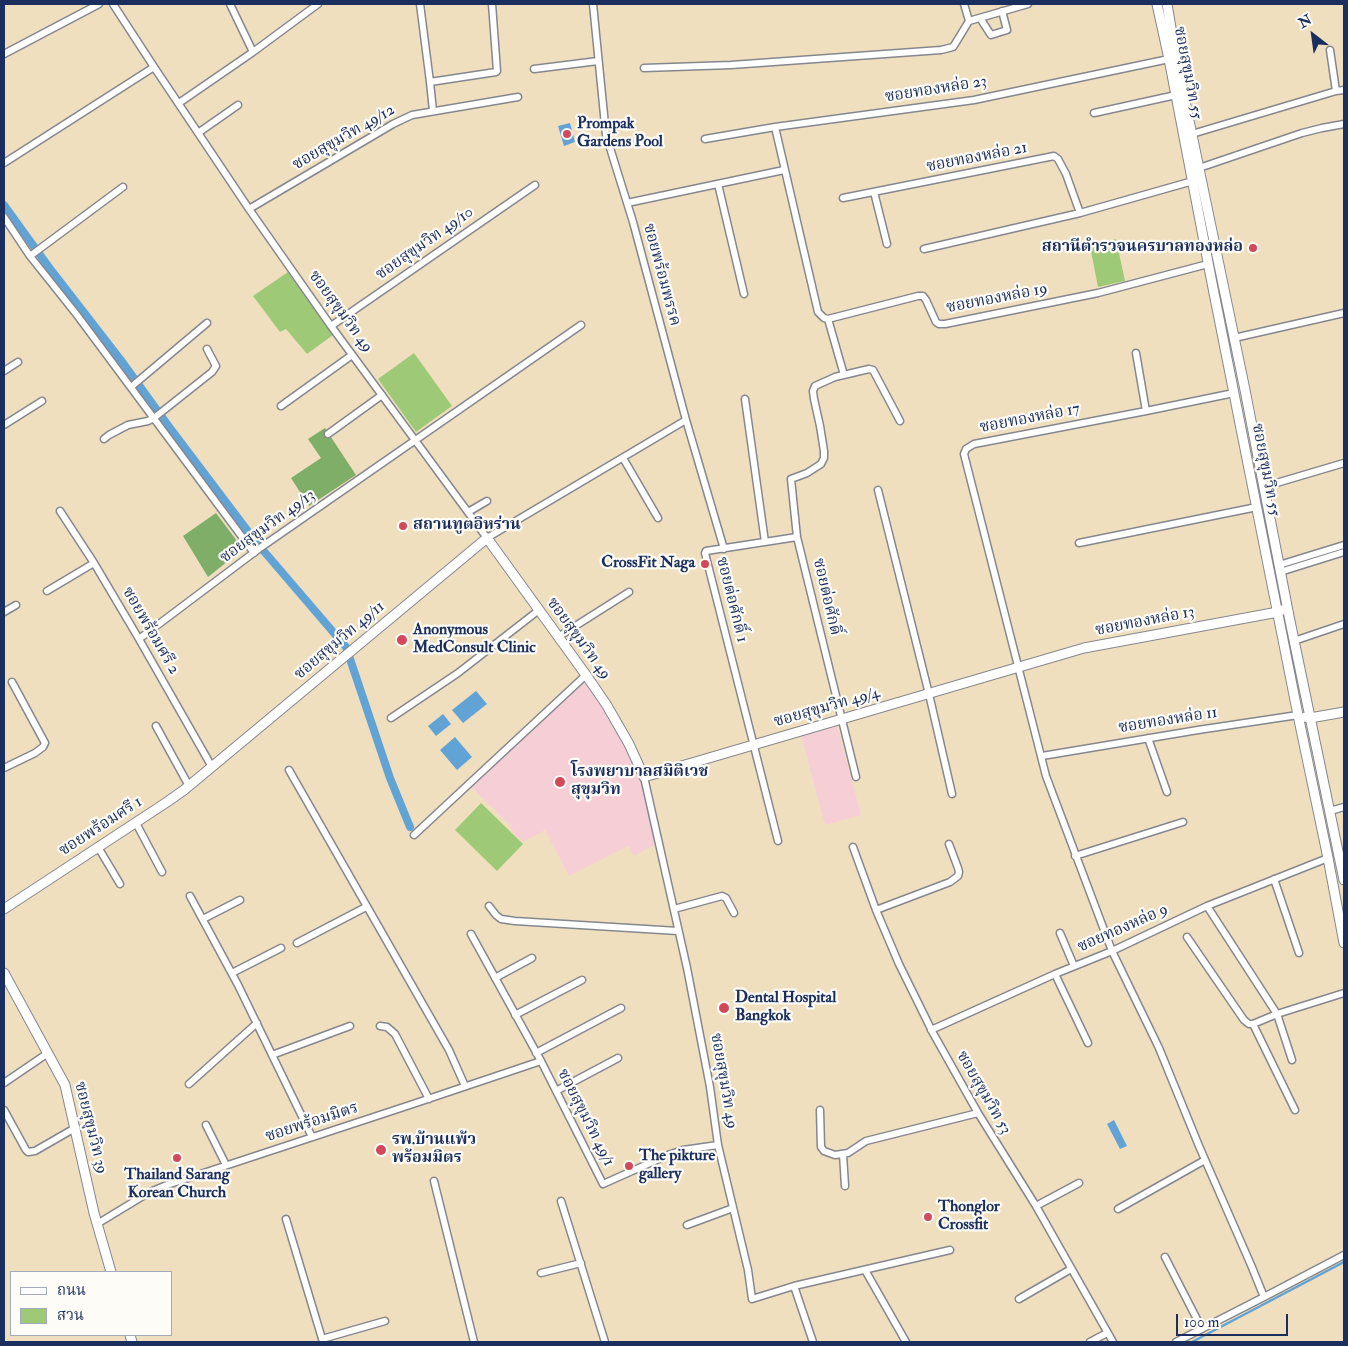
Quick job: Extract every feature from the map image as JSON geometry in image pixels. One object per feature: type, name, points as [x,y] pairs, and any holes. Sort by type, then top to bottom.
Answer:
[{"type":"main road","name":"ซอยสุขุมวิท 55","points":[[1157,4],[1172,58],[1197,180],[1218,262],[1344,881]]},
{"type":"main road","name":"ซอยสุขุมวิท 55","points":[[1166,4],[1176,95],[1199,168],[1197,180],[1208,264],[1344,942]]},
{"type":"main road","points":[[1208,264],[1218,262]]},
{"type":"main road","points":[[1223,340],[1234,338]]},
{"type":"main road","points":[[1234,393],[1245,390]]},
{"type":"main road","points":[[1253,488],[1263,487]]},
{"type":"main road","points":[[1257,507],[1267,506]]},
{"type":"main road","name":"ซอยสุขุมวิท 49","points":[[487,538],[606,704],[630,744],[644,777]]},
{"type":"main road","name":"ซอยสุขุมวิท 49/11","points":[[212,767],[487,538]]},
{"type":"main road","name":"ซอยทองหล่อ 13","points":[[1018,668],[1091,647],[1278,612],[1287,608]]},
{"type":"main road","name":"ซอยสุขุมวิท 49/4","points":[[644,777],[1018,668]]},
{"type":"main road","points":[[1298,715],[1310,718],[1344,712]]},
{"type":"main road","name":"ซอยพร้อมศรี 1","points":[[4,908],[167,802],[212,767]]},
{"type":"main road","points":[[1328,858],[1340,856]]},
{"type":"main road","points":[[1334,886],[1344,881]]},
{"type":"main road","name":"ซอยสุขุมวิท 39","points":[[4,973],[64,1086],[97,1224],[111,1271]]},
{"type":"street","points":[[4,54],[100,4]]},
{"type":"street","points":[[230,4],[253,52]]},
{"type":"street","points":[[179,103],[253,52],[317,4]]},
{"type":"street","points":[[420,4],[433,111]]},
{"type":"street","points":[[430,82],[497,71],[492,4]]},
{"type":"street","name":"ซอยพร้อมพรรค","points":[[592,4],[606,135],[627,202],[686,420],[724,549]]},
{"type":"street","points":[[964,4],[970,21]]},
{"type":"street","points":[[644,68],[731,65],[941,50],[953,47],[970,21],[1028,4]]},
{"type":"street","name":"ซอยสุขุมวิท 49","points":[[117,5],[154,67],[330,326],[487,538]]},
{"type":"street","points":[[980,18],[991,35],[1006,30],[1002,11]]},
{"type":"street","points":[[1330,50],[1336,91]]},
{"type":"street","name":"ซอยทองหล่อ 23","points":[[705,139],[775,127],[974,100],[1172,58]]},
{"type":"street","points":[[534,68],[598,61]]},
{"type":"street","points":[[4,163],[154,67]]},
{"type":"street","points":[[1188,135],[1344,90]]},
{"type":"street","points":[[1094,113],[1176,95]]},
{"type":"street","name":"ซอยสุขุมวิท 49/12","points":[[249,209],[393,124],[412,115],[518,97]]},
{"type":"street","points":[[198,133],[238,105]]},
{"type":"street","points":[[1199,168],[1302,133],[1344,124]]},
{"type":"street","points":[[775,127],[818,312],[822,317],[828,319],[844,375],[869,369],[873,370],[900,421]]},
{"type":"street","name":"ซอยทองหล่อ 21","points":[[843,198],[1054,156],[1058,159],[1066,174],[1080,213]]},
{"type":"street","points":[[627,202],[784,170]]},
{"type":"street","points":[[924,249],[1080,213],[1197,180]]},
{"type":"street","points":[[718,184],[744,294]]},
{"type":"street","name":"ซอยสุขุมวิท 49/10","points":[[330,326],[535,185]]},
{"type":"street","points":[[30,256],[123,187]]},
{"type":"street","points":[[874,192],[887,244]]},
{"type":"street","points":[[4,216],[30,256],[77,315],[254,553]]},
{"type":"street","name":"ซอยทองหล่อ 19","points":[[828,319],[922,296],[926,300],[936,322],[945,324],[1098,293],[1208,264]]},
{"type":"street","points":[[1234,338],[1344,313]]},
{"type":"street","points":[[131,387],[207,323]]},
{"type":"street","name":"ซอยสุขุมวิท 49/13","points":[[139,639],[254,553],[580,325]]},
{"type":"street","points":[[104,439],[128,425],[154,418],[215,369],[216,366],[207,349]]},
{"type":"street","points":[[1136,353],[1146,412]]},
{"type":"street","points":[[281,406],[352,355]]},
{"type":"street","points":[[4,372],[18,362]]},
{"type":"street","name":"ซอยต่อศักดิ์","points":[[844,375],[815,386],[813,391],[824,458],[821,464],[807,473],[791,479],[798,537],[856,777]]},
{"type":"street","name":"ซอยทองหล่อ 17","points":[[1018,668],[964,454],[965,451],[974,444],[1146,412],[1234,393]]},
{"type":"street","points":[[328,434],[382,395]]},
{"type":"street","points":[[745,399],[765,542]]},
{"type":"street","points":[[4,425],[42,401]]},
{"type":"street","points":[[487,538],[686,420]]},
{"type":"street","points":[[623,458],[658,518]]},
{"type":"street","points":[[1263,487],[1344,463]]},
{"type":"street","points":[[878,490],[952,794]]},
{"type":"street","points":[[468,512],[487,501]]},
{"type":"street","points":[[1079,543],[1257,507]]},
{"type":"street","name":"ซอยพร้อมศรี 2","points":[[60,511],[94,563],[212,767]]},
{"type":"street","name":"ซอยต่อศักดิ์ 1","points":[[753,745],[705,555],[706,551],[798,537]]},
{"type":"street","points":[[1279,568],[1344,545]]},
{"type":"street","points":[[1279,568],[1344,552]]},
{"type":"street","points":[[47,591],[94,563]]},
{"type":"street","points":[[558,637],[629,592]]},
{"type":"street","points":[[4,612],[16,605]]},
{"type":"street","points":[[391,718],[458,673],[539,610]]},
{"type":"street","points":[[1294,641],[1344,624]]},
{"type":"street","points":[[1018,668],[1046,776],[1112,951],[1159,1048],[1264,1297]]},
{"type":"street","points":[[414,834],[586,675]]},
{"type":"street","points":[[4,768],[35,753],[46,744],[12,682]]},
{"type":"street","name":"ซอยทองหล่อ 11","points":[[1042,756],[1298,715]]},
{"type":"street","points":[[156,726],[189,786]]},
{"type":"street","points":[[1148,738],[1167,792]]},
{"type":"street","points":[[753,745],[778,841]]},
{"type":"street","points":[[288,770],[449,1050],[465,1086]]},
{"type":"street","name":"ซอยสุขุมวิท 49","points":[[644,777],[674,910],[707,1070],[718,1144],[748,1270],[752,1299],[794,1286]]},
{"type":"street","points":[[1330,810],[1344,808]]},
{"type":"street","points":[[1075,856],[1183,822]]},
{"type":"street","points":[[136,823],[162,872]]},
{"type":"street","points":[[876,910],[950,882],[958,876],[958,868],[949,844]]},
{"type":"street","points":[[98,847],[120,884]]},
{"type":"street","name":"ซอยสุขุมวิท 53","points":[[853,847],[876,910],[899,964],[931,1030],[978,1113],[1036,1206],[1113,1342]]},
{"type":"street","name":"ซอยทองหล่อ 9","points":[[931,1030],[1055,974],[1112,951],[1207,906],[1328,858]]},
{"type":"street","points":[[1274,879],[1299,953]]},
{"type":"street","points":[[190,896],[232,973],[312,1137]]},
{"type":"street","points":[[674,910],[724,896],[734,913]]},
{"type":"street","points":[[203,920],[240,900]]},
{"type":"street","points":[[490,906],[501,919],[678,931]]},
{"type":"street","points":[[1207,906],[1276,1014],[1292,1060]]},
{"type":"street","points":[[297,943],[366,907]]},
{"type":"street","points":[[1060,933],[1074,966]]},
{"type":"street","name":"ซอยสุขุมวิท 49/1","points":[[471,934],[541,1060],[603,1184],[668,1155],[683,1150],[718,1144]]},
{"type":"street","points":[[1187,936],[1248,1024],[1344,992]]},
{"type":"street","points":[[232,973],[281,948]]},
{"type":"street","points":[[495,978],[532,958]]},
{"type":"street","points":[[1055,974],[1088,1043]]},
{"type":"street","points":[[516,1015],[582,980]]},
{"type":"street","points":[[536,1053],[621,1008]]},
{"type":"street","points":[[189,1084],[257,1023]]},
{"type":"street","points":[[1252,1024],[1295,1110]]},
{"type":"street","points":[[272,1055],[350,1026]]},
{"type":"street","points":[[380,1026],[387,1027],[395,1034],[429,1099]]},
{"type":"street","points":[[4,1083],[48,1053]]},
{"type":"street","points":[[556,1091],[618,1058]]},
{"type":"street","name":"ซอยพร้อมมิตร","points":[[97,1224],[148,1193],[167,1185],[541,1060]]},
{"type":"street","points":[[4,1110],[28,1152],[35,1151],[75,1128]]},
{"type":"street","points":[[820,1110],[821,1147],[829,1154],[835,1155],[848,1153],[866,1142],[978,1113]]},
{"type":"street","points":[[206,1125],[226,1166]]},
{"type":"street","points":[[843,1154],[845,1186]]},
{"type":"street","points":[[1118,1209],[1205,1160]]},
{"type":"street","points":[[434,1181],[474,1342]]},
{"type":"street","points":[[1036,1206],[1079,1183]]},
{"type":"street","points":[[561,1200],[605,1342]]},
{"type":"street","points":[[687,1225],[733,1208]]},
{"type":"street","points":[[286,1219],[323,1341],[385,1321]]},
{"type":"street","points":[[813,1342],[794,1286],[950,1250]]},
{"type":"street","points":[[1176,1342],[1344,1255]]},
{"type":"street","points":[[1165,1257],[1202,1329]]},
{"type":"street","points":[[541,1273],[580,1263]]},
{"type":"street","points":[[1019,1299],[1071,1269]]},
{"type":"street","points":[[865,1270],[906,1342]]},
{"type":"street","points":[[1090,1342],[1107,1333]]},
{"type":"shaded area","name":"โรงพยาบาลสมิติเวช สุขุมวิท","points":[[588,679],[646,777],[660,842],[634,856],[628,846],[569,876],[545,830],[523,842],[519,837],[517,838],[508,823],[470,786]]},
{"type":"shaded area","points":[[837,725],[861,815],[825,825],[801,735]]},
{"type":"green space","points":[[1116,239],[1125,281],[1098,287],[1090,246]]},
{"type":"green space","points":[[288,272],[333,335],[307,354],[286,329],[280,332],[253,296]]},
{"type":"green space","points":[[414,353],[452,406],[416,432],[378,379]]},
{"type":"green space","points":[[325,428],[356,475],[309,506],[291,478],[321,458],[308,439]]},
{"type":"green space","points":[[216,513],[243,549],[208,577],[183,536]]},
{"type":"green space","points":[[481,803],[523,844],[497,871],[455,830]]},
{"type":"water","name":"Prompak Gardens Pool","points":[[570,123],[575,142],[564,146],[558,126]]},
{"type":"water","points":[[476,691],[487,704],[463,723],[452,710]]},
{"type":"water","points":[[443,714],[451,724],[436,736],[428,726]]},
{"type":"water","points":[[455,737],[472,757],[457,770],[440,750]]},
{"type":"water","points":[[1114,1120],[1127,1146],[1120,1149],[1107,1124]]},
{"type":"waterway","points":[[4,205],[256,542],[346,647],[390,778],[410,827]]},
{"type":"waterway","points":[[1192,1342],[1344,1262]]},
{"type":"place","name":"Prompak Gardens Pool","points":[[567,134]]},
{"type":"place","name":"สถานีตำรวจนครบาลทองหล่อ","points":[[1253,248]]},
{"type":"place","name":"สถานทูตอิหร่าน","points":[[403,526]]},
{"type":"place","name":"CrossFit Naga","points":[[705,564]]},
{"type":"place","name":"Anonymous MedConsult Clinic","points":[[402,640]]},
{"type":"place","name":"โรงพยาบาลสมิติเวช สุขุมวิท","points":[[560,782]]},
{"type":"place","name":"Dental Hospital Bangkok","points":[[724,1008]]},
{"type":"place","name":"รพ.บ้านแพ้ว พร้อมมิตร","points":[[381,1150]]},
{"type":"place","name":"Thailand Sarang Korean Church","points":[[177,1158]]},
{"type":"place","name":"The pikture gallery","points":[[629,1166]]},
{"type":"place","name":"Thonglor Crossfit","points":[[928,1217]]}]
